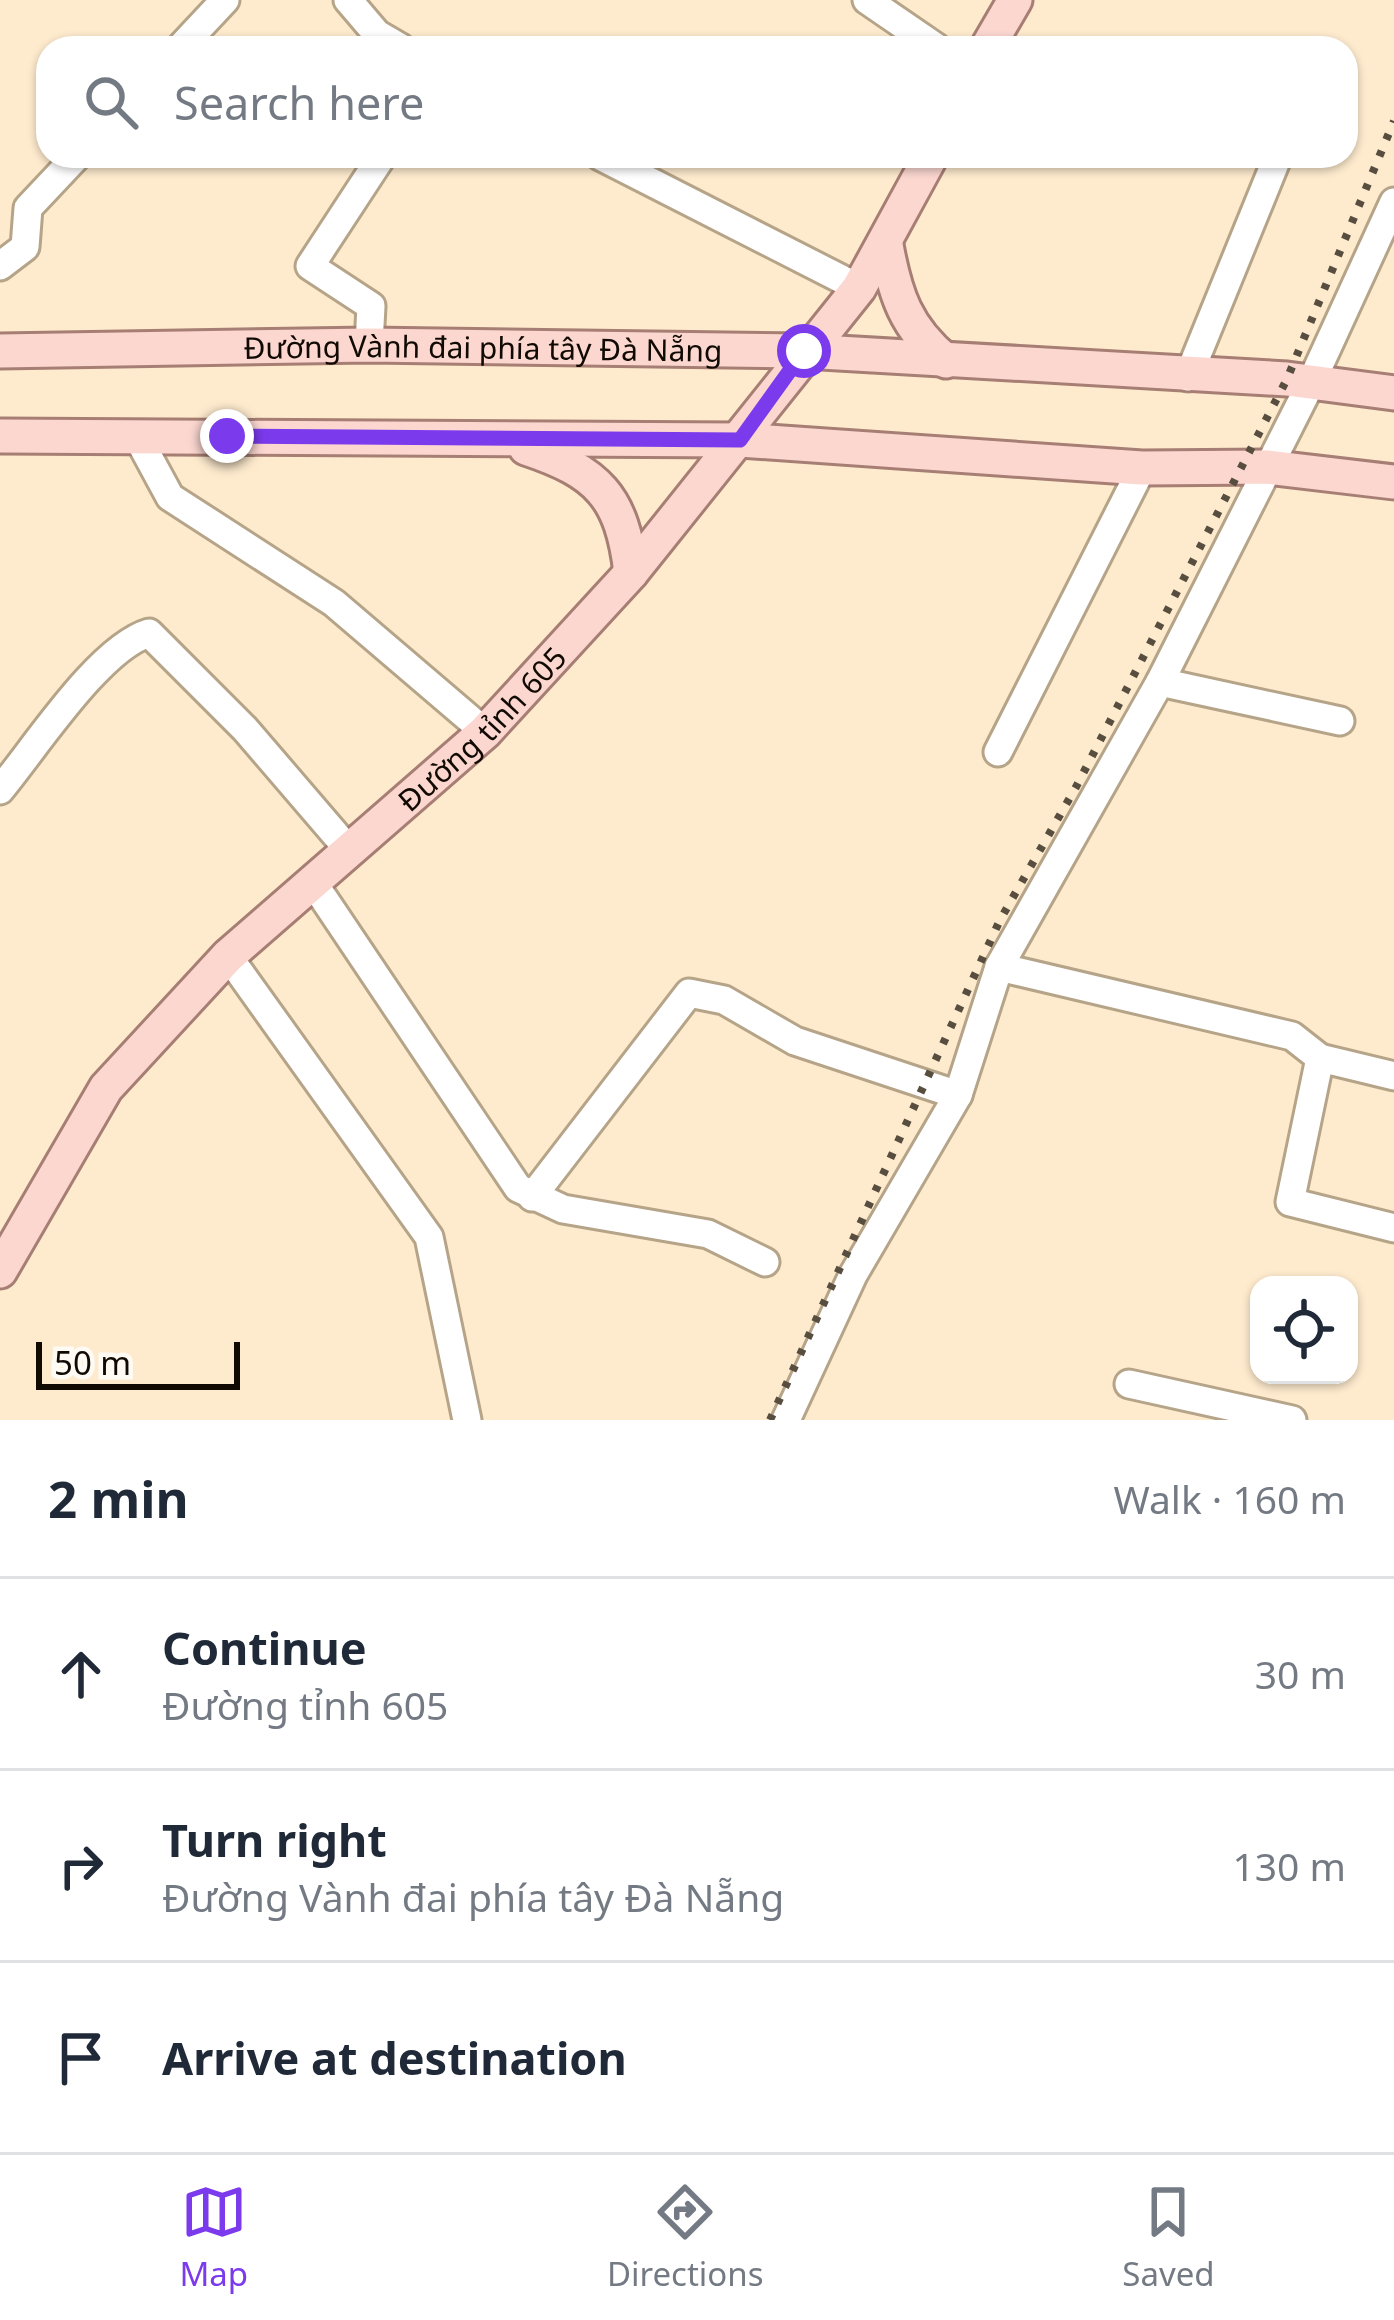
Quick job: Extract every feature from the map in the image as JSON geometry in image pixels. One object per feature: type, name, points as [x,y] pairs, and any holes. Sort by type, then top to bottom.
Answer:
[{"type":"main road","points":[[994,36],[1015,0]]},
{"type":"main road","name":"Đường tỉnh 605","points":[[0,1271],[106,1088],[227,956],[485,732],[631,573],[859,288],[925,168]]},
{"type":"main road","points":[[886,245],[904,313],[917,337],[946,361]]},
{"type":"main road","name":"Đường Vành đai phía tây Đà Nẵng","points":[[6,347],[369,345],[804,351],[1189,377],[1287,379],[1394,393]]},
{"type":"main road","points":[[0,436],[740,440],[1142,469],[1268,467],[1394,482]]},
{"type":"main road","points":[[496,437],[572,463],[599,485],[621,522],[631,573]]},
{"type":"street","points":[[191,36],[225,0]]},
{"type":"street","points":[[348,0],[380,36]]},
{"type":"street","points":[[867,0],[920,36]]},
{"type":"street","points":[[0,266],[26,247],[28,208],[66,168]]},
{"type":"street","points":[[369,345],[371,306],[310,266],[374,168]]},
{"type":"street","points":[[624,168],[859,288]]},
{"type":"street","points":[[1189,377],[1274,168]]},
{"type":"street","points":[[786,1420],[853,1275],[958,1095],[999,967],[1160,682],[1310,385],[1394,202]]},
{"type":"street","points":[[137,436],[170,497],[334,603],[485,732]]},
{"type":"street","points":[[998,752],[1142,469]]},
{"type":"street","points":[[0,790],[93,677],[130,639],[149,633],[245,729],[348,849]]},
{"type":"street","points":[[1160,682],[1340,721]]},
{"type":"street","points":[[312,881],[507,1176],[532,1197],[563,1209],[695,1230],[765,1262]]},
{"type":"street","points":[[227,956],[429,1237],[467,1420]]},
{"type":"street","points":[[999,967],[1285,1033],[1320,1058],[1394,1076]]},
{"type":"street","points":[[532,1197],[689,993],[724,1000],[795,1041],[958,1095]]},
{"type":"street","points":[[1320,1058],[1290,1202],[1394,1228]]},
{"type":"street","points":[[1129,1384],[1292,1420]]},
{"type":"railway","points":[[770,1420],[1000,920],[1076,787],[1287,379],[1394,121]]},
{"type":"route","points":[[227,436],[740,440],[804,351]]}]
